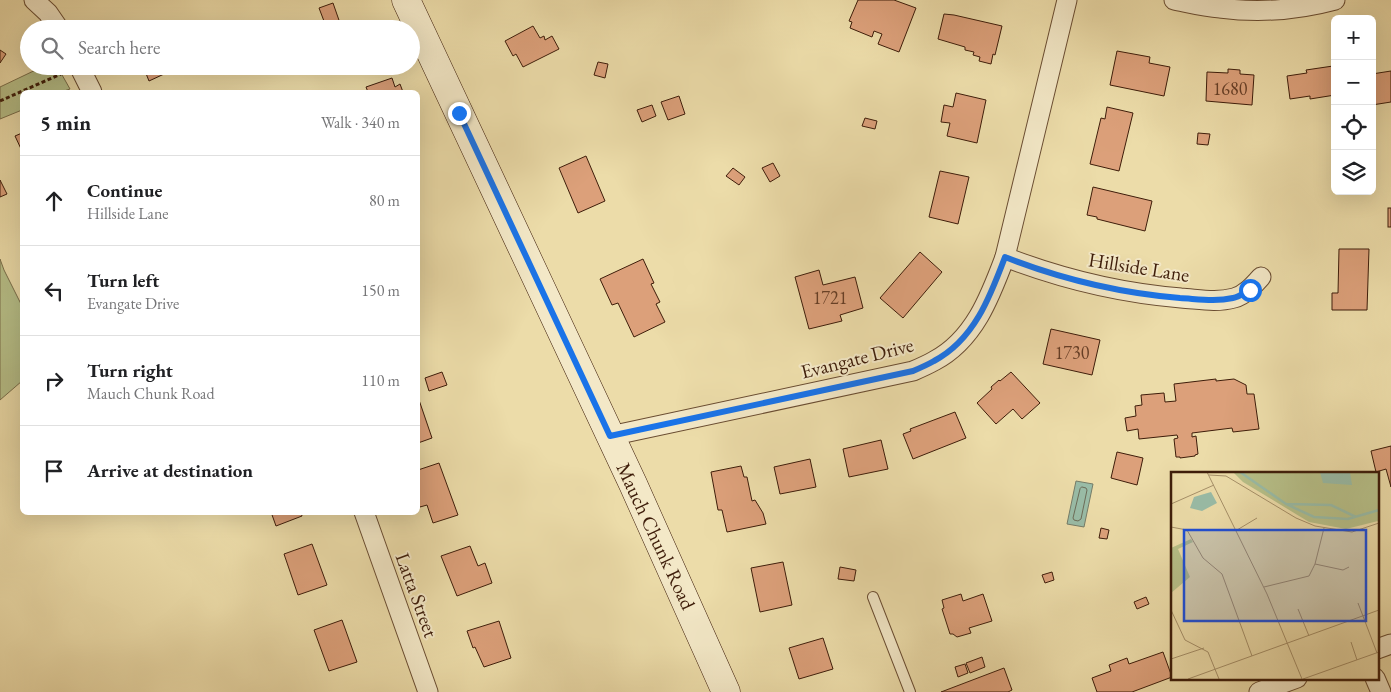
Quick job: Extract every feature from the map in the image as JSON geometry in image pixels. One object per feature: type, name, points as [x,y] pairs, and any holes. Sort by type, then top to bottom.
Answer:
[{"type":"main road","name":"Mauch Chunk Road","points":[[406,0],[415,20]]},
{"type":"main road","name":"Mauch Chunk Road","points":[[420,30],[633,484],[726,692]]},
{"type":"street","points":[[34,0],[53,20]]},
{"type":"street","name":"Evangate Drive","points":[[610,436],[913,371],[935,361],[956,346],[972,328],[991,294],[1005,257],[1067,0]]},
{"type":"street","points":[[1174,0],[1240,10],[1284,10],[1335,0]]},
{"type":"street","points":[[84,75],[91,90]]},
{"type":"street","name":"Hillside Lane","points":[[1005,257],[1085,283],[1147,295],[1215,301],[1235,298],[1250,290],[1261,277]]},
{"type":"street","name":"Latta Street","points":[[365,515],[428,692]]},
{"type":"street","points":[[1378,649],[1391,644]]},
{"type":"street","points":[[1259,692],[1292,680]]},
{"type":"street","points":[[1376,680],[1381,692]]},
{"type":"lane","points":[[873,597],[910,692]]},
{"type":"path","points":[[25,90],[59,75]]},
{"type":"path","points":[[0,101],[20,92]]},
{"type":"green space","points":[[25,75],[62,75],[70,89],[20,90],[20,111],[0,119],[0,87]]},
{"type":"green space","points":[[0,259],[20,302],[20,383],[0,400]]},
{"type":"water","points":[[1076,481],[1093,484],[1084,527],[1067,524]]},
{"type":"building","points":[[858,0],[894,0],[916,8],[899,52],[878,44],[882,34],[874,31],[872,37],[850,28],[852,22],[849,21]]},
{"type":"building","points":[[333,3],[339,20],[324,20],[319,8]]},
{"type":"building","points":[[944,14],[1002,26],[991,64],[979,61],[980,57],[973,55],[974,52],[965,50],[965,47],[938,39]]},
{"type":"building","points":[[533,26],[540,38],[544,36],[545,40],[552,36],[559,49],[523,67],[516,54],[513,56],[505,41]]},
{"type":"building","points":[[0,50],[6,54],[0,63]]},
{"type":"building","points":[[1117,51],[1150,57],[1149,63],[1170,67],[1164,96],[1110,85]]},
{"type":"building","points":[[598,62],[608,64],[605,78],[594,75]]},
{"type":"building","points":[[1331,66],[1331,96],[1310,99],[1310,96],[1290,99],[1287,76],[1307,73],[1306,70]]},
{"type":"building","points":[[1228,69],[1240,70],[1240,74],[1254,75],[1252,105],[1206,101],[1207,72],[1228,73]]},
{"type":"building","points":[[1391,71],[1391,102],[1376,104],[1376,73]]},
{"type":"building","points":[[147,75],[162,75],[149,81]]},
{"type":"building","points":[[392,78],[395,87],[400,84],[402,90],[367,90],[366,87]]},
{"type":"building","points":[[956,93],[986,100],[977,143],[947,136],[950,123],[941,122],[944,105],[953,107]]},
{"type":"building","points":[[679,96],[685,114],[668,120],[661,102]]},
{"type":"building","points":[[652,105],[656,116],[642,122],[637,110]]},
{"type":"building","points":[[1107,107],[1133,113],[1119,171],[1090,164],[1101,118],[1105,119]]},
{"type":"building","points":[[865,118],[877,121],[875,129],[862,126]]},
{"type":"building","points":[[1198,133],[1210,134],[1208,145],[1197,144]]},
{"type":"building","points":[[20,134],[20,147],[15,136]]},
{"type":"building","points":[[586,156],[605,201],[578,213],[559,168]]},
{"type":"building","points":[[773,163],[780,176],[770,182],[762,168]]},
{"type":"building","points":[[733,168],[745,177],[739,185],[726,176]]},
{"type":"building","points":[[940,171],[969,177],[958,224],[929,217]]},
{"type":"building","points":[[0,180],[7,194],[0,197]]},
{"type":"building","points":[[1093,187],[1152,201],[1145,231],[1087,215]]},
{"type":"building","points":[[1388,208],[1391,208],[1391,227],[1388,227]]},
{"type":"building","points":[[1339,249],[1369,249],[1367,310],[1332,310],[1332,293],[1338,293]]},
{"type":"building","points":[[920,252],[942,272],[903,318],[880,298]]},
{"type":"building","points":[[643,259],[654,283],[651,284],[660,302],[656,304],[665,322],[634,337],[618,303],[612,305],[600,279]]},
{"type":"building","points":[[819,270],[823,285],[855,277],[863,308],[840,315],[842,321],[809,329],[795,277]]},
{"type":"building","points":[[1051,329],[1100,340],[1092,375],[1043,364]]},
{"type":"building","points":[[442,372],[447,385],[429,391],[425,378]]},
{"type":"building","points":[[1011,372],[1040,403],[1022,419],[1013,409],[996,424],[977,403],[992,389],[991,387]]},
{"type":"building","points":[[1216,379],[1216,381],[1234,379],[1246,385],[1247,394],[1254,394],[1259,429],[1233,432],[1232,428],[1192,433],[1192,437],[1196,436],[1198,454],[1180,458],[1176,457],[1174,439],[1178,438],[1177,435],[1139,439],[1138,429],[1127,431],[1125,418],[1136,416],[1135,406],[1142,405],[1141,395],[1164,393],[1165,402],[1176,401],[1174,384]]},
{"type":"building","points":[[420,403],[432,438],[420,442]]},
{"type":"building","points":[[955,412],[966,438],[913,459],[903,434],[911,431],[910,429]]},
{"type":"building","points":[[881,440],[888,469],[849,477],[843,449]]},
{"type":"building","points":[[1391,446],[1391,487],[1386,469],[1376,472],[1371,451]]},
{"type":"building","points":[[1117,452],[1143,458],[1137,485],[1111,478]]},
{"type":"building","points":[[810,459],[816,487],[780,494],[774,467]]},
{"type":"building","points":[[439,463],[458,515],[433,523],[427,505],[420,507],[420,469]]},
{"type":"building","points":[[741,466],[744,477],[747,477],[752,501],[755,500],[763,513],[766,524],[727,532],[722,510],[718,510],[711,472]]},
{"type":"building","points":[[272,515],[302,515],[302,516],[276,526]]},
{"type":"building","points":[[1101,528],[1109,530],[1107,539],[1099,538]]},
{"type":"building","points":[[312,544],[327,585],[298,595],[284,554]]},
{"type":"building","points":[[470,546],[478,566],[485,563],[492,583],[457,596],[441,556]]},
{"type":"building","points":[[783,562],[792,605],[760,612],[751,568]]},
{"type":"building","points":[[840,567],[856,570],[854,581],[838,579]]},
{"type":"building","points":[[1052,572],[1054,580],[1045,583],[1042,575]]},
{"type":"building","points":[[961,594],[963,601],[983,594],[992,621],[969,628],[971,633],[957,637],[950,634],[942,609],[944,608],[942,600]]},
{"type":"building","points":[[1146,597],[1149,604],[1137,609],[1134,602]]},
{"type":"building","points":[[342,620],[357,662],[329,671],[314,630]]},
{"type":"building","points":[[499,621],[511,658],[484,667],[475,647],[473,648],[467,631]]},
{"type":"building","points":[[823,638],[833,669],[799,679],[789,648]]},
{"type":"building","points":[[1163,652],[1171,677],[1132,692],[1097,692],[1092,678],[1111,671],[1109,665],[1127,658],[1129,664]]},
{"type":"building","points":[[982,657],[985,667],[970,673],[966,663]]},
{"type":"building","points":[[965,664],[968,673],[958,677],[955,667]]},
{"type":"building","points":[[1004,668],[1012,690],[1008,692],[941,692]]},
{"type":"route","points":[[459,113],[610,436],[913,371],[935,361],[956,346],[972,328],[991,294],[1005,257],[1085,283],[1147,295],[1215,301],[1235,298],[1250,290]]}]
